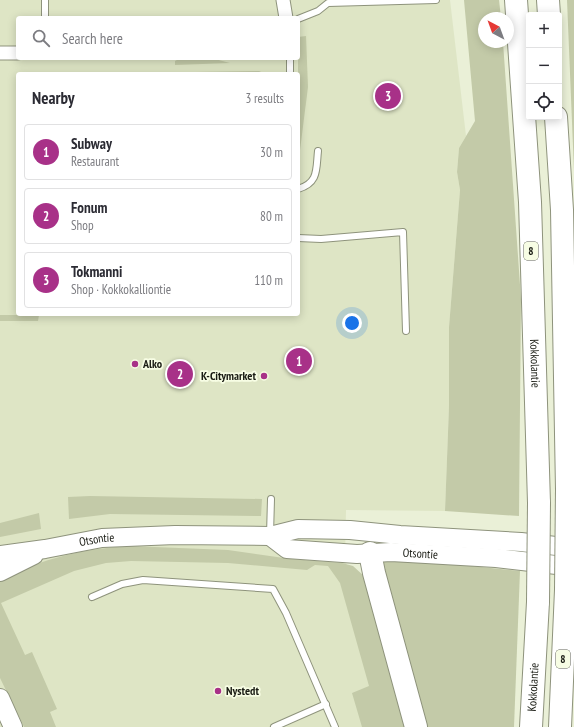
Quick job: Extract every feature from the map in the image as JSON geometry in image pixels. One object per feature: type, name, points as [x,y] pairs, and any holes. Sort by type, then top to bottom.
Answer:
[{"type":"highway","name":"Kokkolantie","points":[[516,0],[530,202],[539,503],[538,602],[531,727]]},
{"type":"highway","points":[[548,0],[549,12]]},
{"type":"highway","name":"8","points":[[556,120],[562,210],[567,489],[566,590],[560,727]]},
{"type":"highway","points":[[370,542],[374,573],[416,727]]},
{"type":"main road","name":"Otsontie","points":[[0,555],[45,549],[102,538],[175,535],[270,536],[298,529],[350,530],[391,552],[481,557],[574,566]]},
{"type":"main road","name":"Otsontie","points":[[270,536],[287,548],[358,554],[370,542],[574,548]]},
{"type":"main road","name":"Otsontie","points":[[0,572],[45,549]]},
{"type":"main road","points":[[0,698],[13,727]]},
{"type":"street","points":[[283,0],[286,16]]},
{"type":"street","points":[[0,54],[16,53]]},
{"type":"lane","points":[[45,0],[45,16]]},
{"type":"lane","points":[[300,18],[318,11],[328,2],[436,0]]},
{"type":"lane","points":[[290,60],[290,72]]},
{"type":"lane","points":[[300,188],[308,185],[315,179],[318,151]]},
{"type":"lane","points":[[300,238],[321,239],[403,232],[406,331]]},
{"type":"lane","points":[[270,536],[271,499]]},
{"type":"lane","points":[[92,597],[122,584],[143,580],[273,589],[286,613],[335,727]]},
{"type":"lane","points":[[274,727],[326,704]]},
{"type":"shaded area","points":[[0,0],[450,0],[466,136],[459,148],[457,172],[460,190],[449,327],[449,406],[445,511],[346,510],[345,559],[394,727],[0,727]]},
{"type":"shaded area","points":[[464,0],[499,0],[500,12],[478,12],[478,48],[503,48],[521,299],[519,516],[445,511],[449,406],[449,327],[460,190],[457,172],[459,148],[475,121]]},
{"type":"shaded area","points":[[567,0],[574,0],[574,171]]},
{"type":"shaded area","points":[[306,36],[308,87],[300,150],[300,72],[298,72],[298,60],[300,60],[300,37]]},
{"type":"shaded area","points":[[219,60],[230,63],[175,65],[175,61]]},
{"type":"shaded area","points":[[259,71],[261,72],[197,72]]},
{"type":"shaded area","points":[[0,315],[39,316],[38,321],[0,321]]},
{"type":"shaded area","points":[[90,496],[262,499],[261,516],[110,514],[69,519],[68,497]]},
{"type":"shaded area","points":[[39,513],[41,529],[0,537],[0,523]]},
{"type":"shaded area","points":[[130,546],[228,550],[291,559],[342,563],[353,566],[364,576],[408,727],[362,727],[352,693],[369,686],[340,583],[328,566],[315,565],[307,570],[228,563],[131,561],[106,563],[74,571],[1,603],[25,655],[32,652],[57,709],[50,712],[56,727],[24,727],[0,678],[0,579],[48,560],[97,549]]},
{"type":"shaded area","points":[[385,557],[520,571],[514,727],[424,727],[382,562]]},
{"type":"place","name":"Tokmanni","points":[[388,96]]},
{"type":"place","name":"Subway","points":[[299,361]]},
{"type":"place","name":"Alko","points":[[135,364]]},
{"type":"place","name":"Fonum","points":[[180,374]]},
{"type":"place","name":"K-Citymarket","points":[[264,376]]},
{"type":"place","name":"Nystedt","points":[[218,691]]}]
